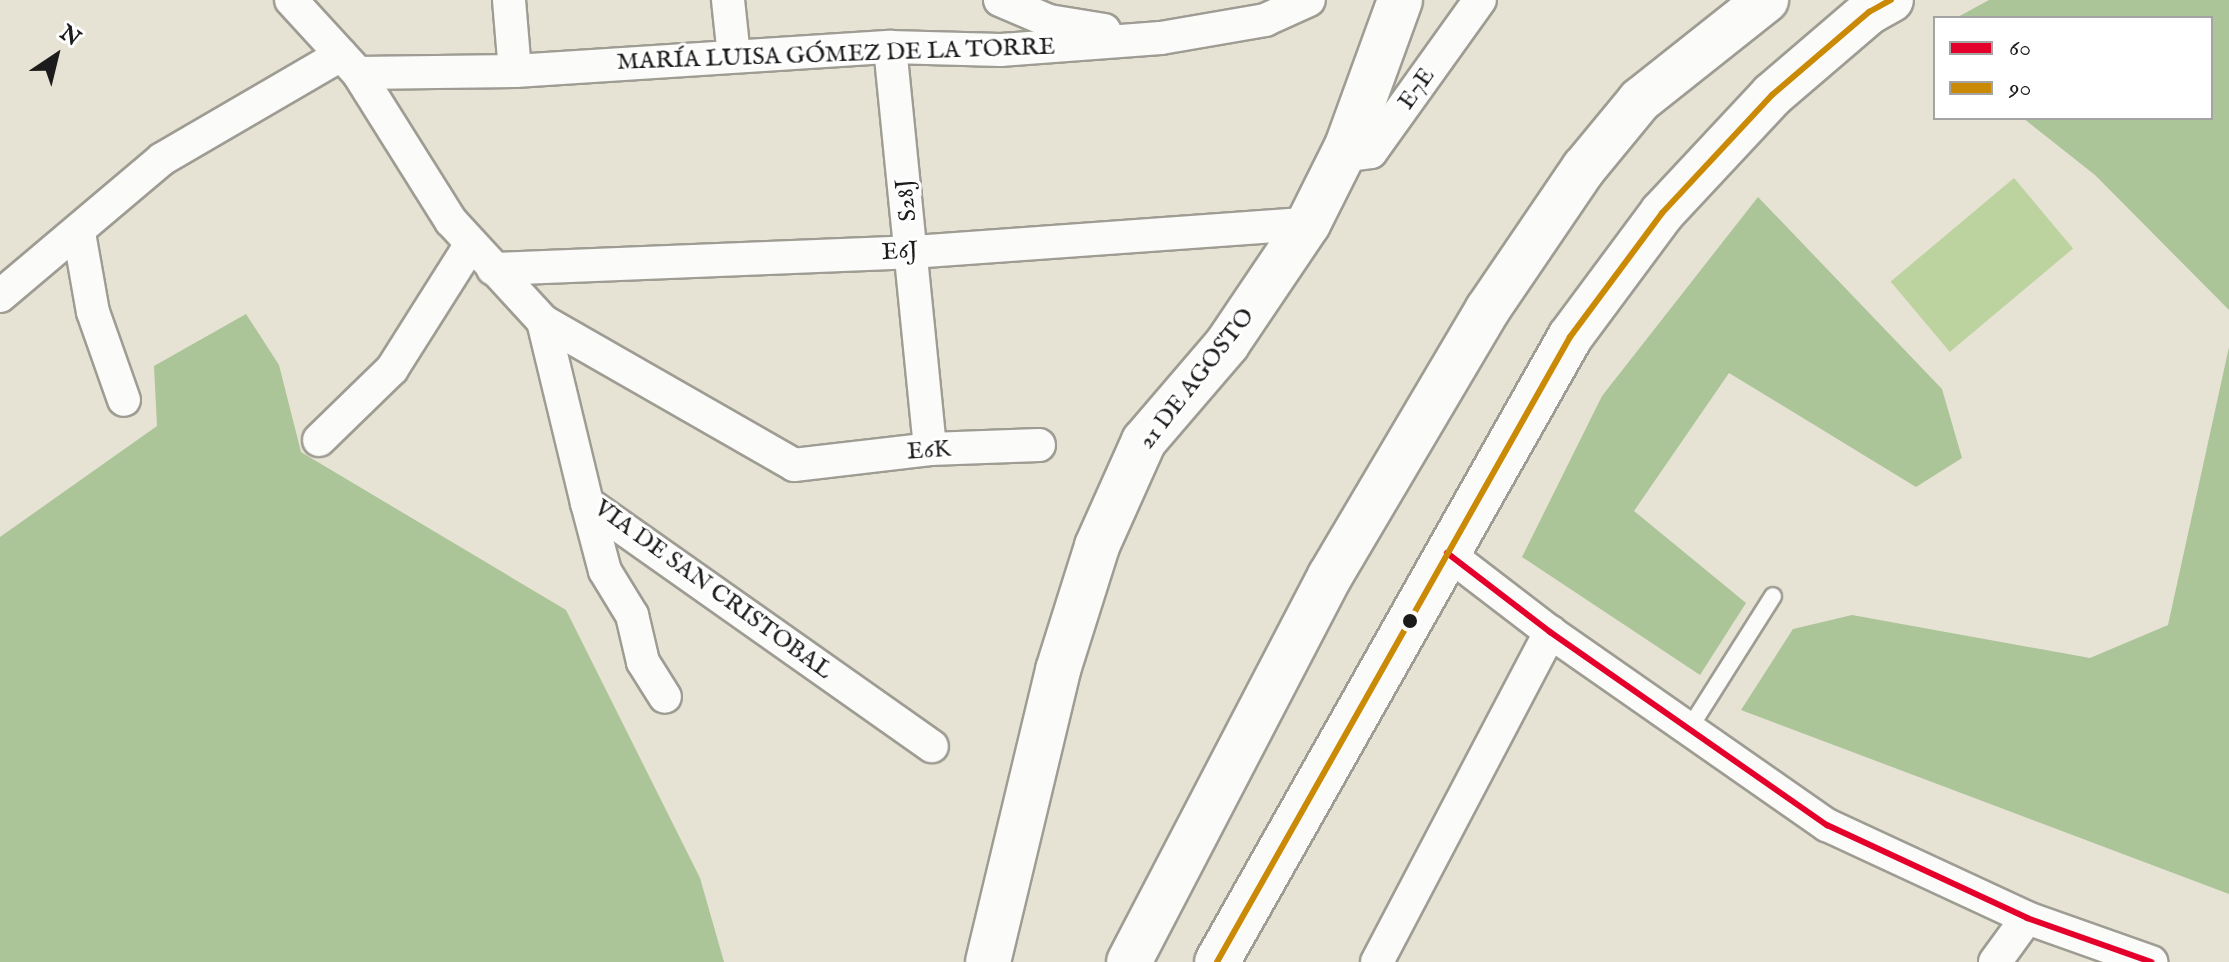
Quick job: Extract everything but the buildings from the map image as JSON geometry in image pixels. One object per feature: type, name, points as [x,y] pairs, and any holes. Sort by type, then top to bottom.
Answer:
[{"type":"main road","name":"21 DE AGOSTO","points":[[988,962],[1058,670],[1097,546],[1144,441],[1227,344],[1308,224],[1340,156],[1400,0]]},
{"type":"main road","points":[[1129,962],[1330,576],[1497,296],[1584,168],[1640,100],[1766,0]]},
{"type":"main road","points":[[1217,962],[1570,337],[1662,213],[1772,95],[1869,12],[1891,0]]},
{"type":"street","points":[[291,0],[349,64],[451,221],[543,321]]},
{"type":"street","points":[[509,0],[515,71]]},
{"type":"street","points":[[728,0],[734,56]]},
{"type":"street","points":[[1000,0],[1017,11],[1049,21],[1161,38]]},
{"type":"street","name":"MARÍA LUISA GÓMEZ DE LA TORRE","points":[[349,64],[515,71],[890,47],[1001,50],[1161,38],[1265,20],[1309,0]]},
{"type":"street","name":"E7E","points":[[1340,156],[1371,152],[1480,0]]},
{"type":"street","name":"S28J","points":[[890,47],[913,252],[930,449]]},
{"type":"street","points":[[0,296],[79,233],[162,159],[349,64]]},
{"type":"street","name":"E6J","points":[[493,269],[913,252],[1308,224]]},
{"type":"street","points":[[79,233],[93,312],[124,400]]},
{"type":"street","points":[[319,440],[392,369],[471,244]]},
{"type":"street","name":"E6K","points":[[543,321],[794,465],[930,449],[1039,445]]},
{"type":"street","name":"VIA DE SAN CRISTOBAL","points":[[543,321],[587,503],[932,746]]},
{"type":"street","points":[[587,503],[605,571],[632,615],[643,662],[665,697]]},
{"type":"street","points":[[1447,553],[1550,632],[1827,825],[2027,918],[2151,962]]},
{"type":"street","points":[[1377,962],[1550,632]]},
{"type":"street","points":[[1995,962],[2027,918]]},
{"type":"lane","points":[[1689,729],[1773,596]]},
{"type":"green space","points":[[1989,0],[2229,0],[2229,310],[2095,175],[2026,120],[2213,120],[2213,16],[1960,16]]},
{"type":"green space","points":[[2014,178],[2073,248],[1950,352],[1891,281]]},
{"type":"green space","points":[[1758,197],[1942,389],[1962,458],[1916,487],[1729,373],[1634,511],[1746,603],[1700,675],[1522,557],[1602,396]]},
{"type":"green space","points":[[246,314],[279,365],[301,452],[566,610],[700,878],[724,962],[0,962],[0,537],[157,426],[154,366]]},
{"type":"green space","points":[[2229,347],[2229,894],[1741,710],[1793,629],[1852,615],[2090,658],[2168,625]]},
{"type":"transit line","name":"90","points":[[1217,962],[1570,337],[1662,213],[1772,95],[1869,12],[1891,0]]},
{"type":"transit line","name":"60","points":[[1447,553],[1550,632],[1827,825],[2027,918],[2151,962]]}]
